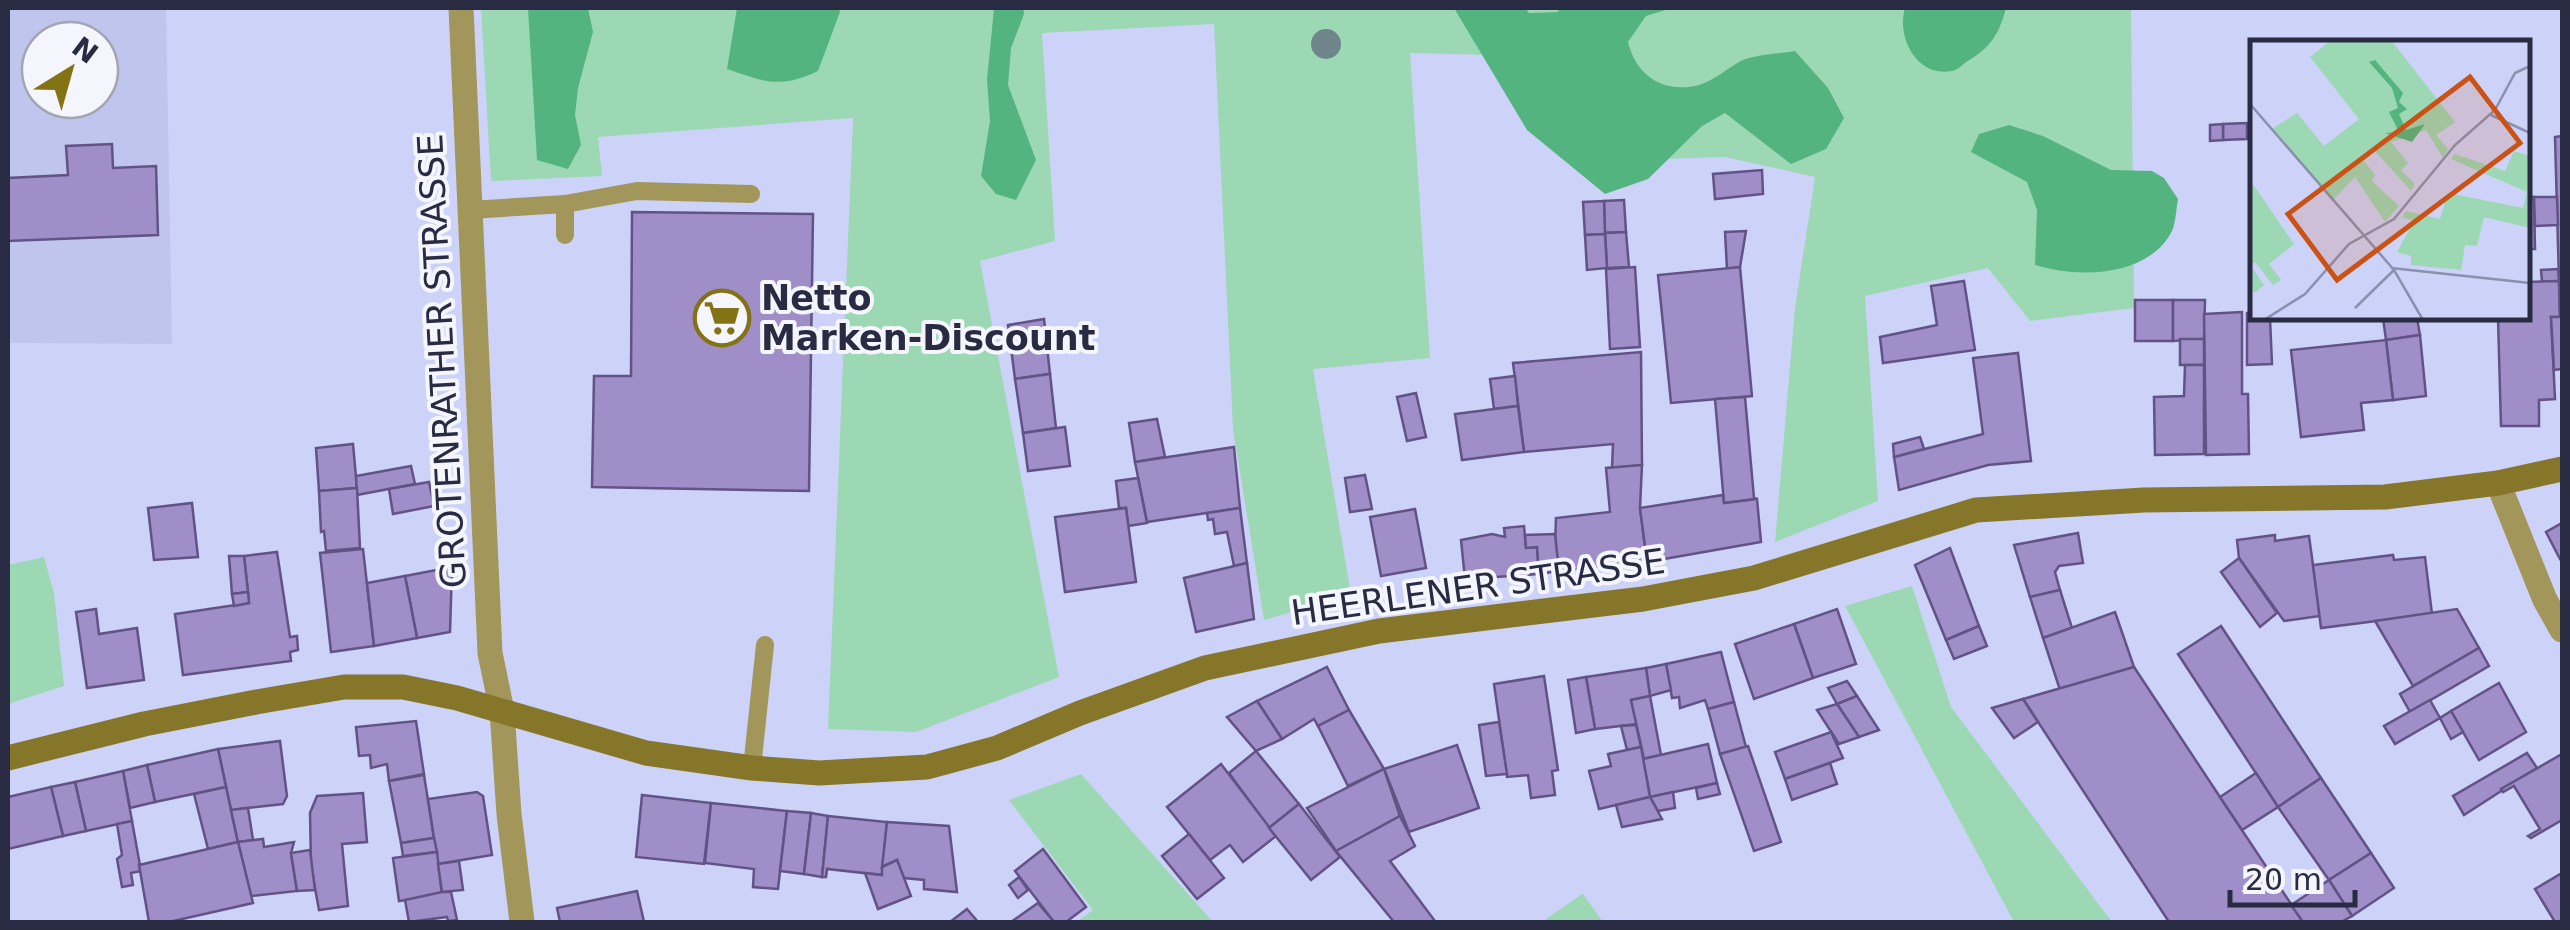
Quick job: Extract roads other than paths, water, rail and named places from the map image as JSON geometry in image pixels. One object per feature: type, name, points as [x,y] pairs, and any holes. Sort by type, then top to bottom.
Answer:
[{"type":"main road","name":"HEERLENER STRASSE","points":[[8,758],[144,724],[344,687],[403,687],[646,753],[819,773],[927,767],[997,748],[1205,668],[1379,631],[1643,599],[1754,578],[1976,510],[2144,500],[2385,497],[2562,469]]},
{"type":"street","name":"GROTENRATHER STRASSE","points":[[461,8],[490,653],[502,711],[522,922]]},
{"type":"street","points":[[2498,482],[2545,600],[2562,630]]},
{"type":"lane","points":[[470,210],[565,204],[637,190],[751,194]]},
{"type":"lane","points":[[565,204],[565,235]]},
{"type":"lane","points":[[752,768],[765,646]]},
{"type":"place","name":"Netto Marken-Discount","points":[[722,318]]}]
